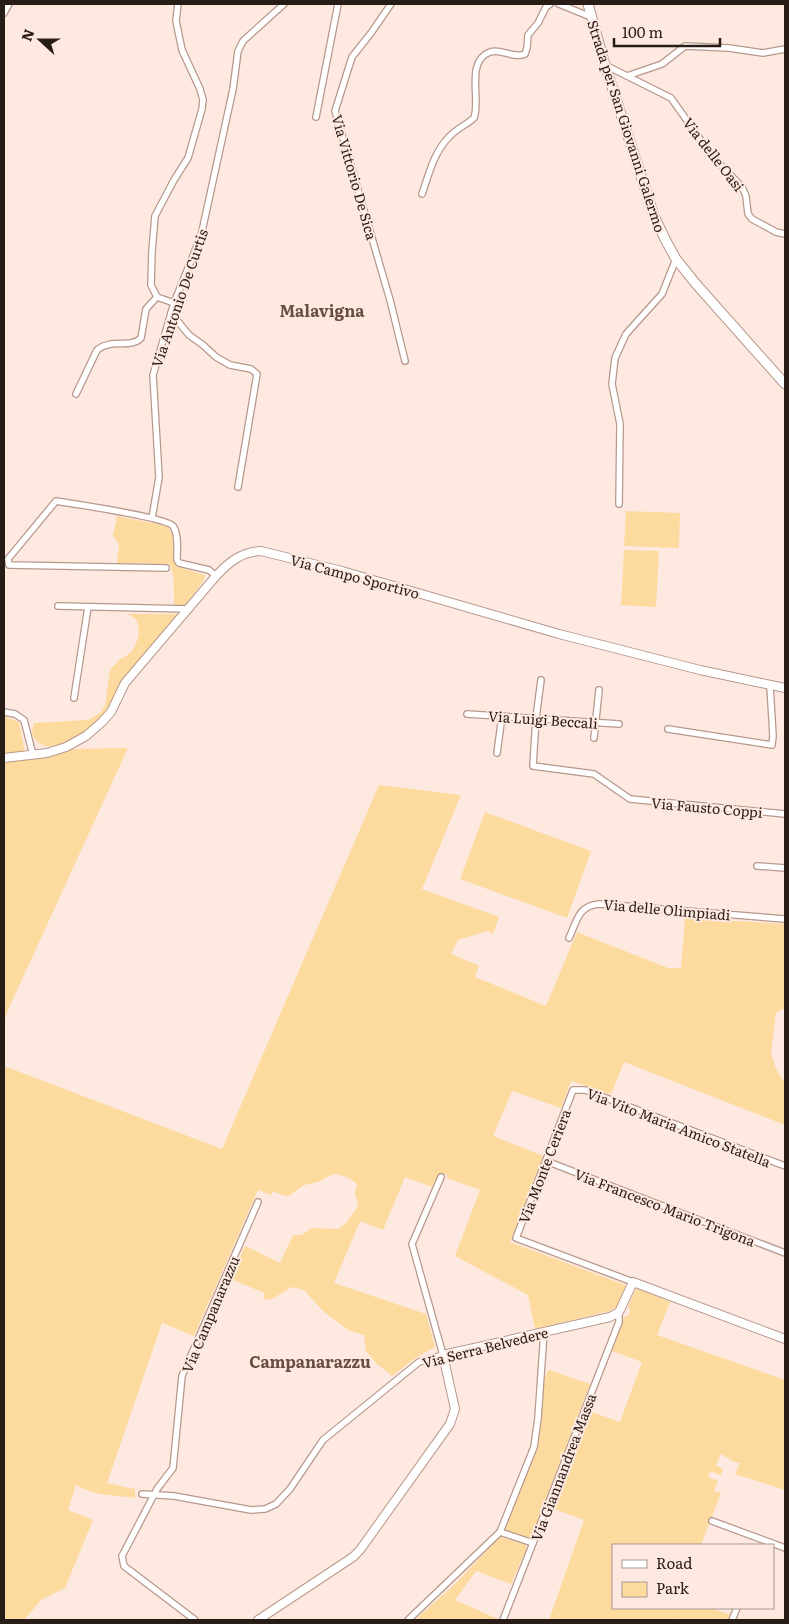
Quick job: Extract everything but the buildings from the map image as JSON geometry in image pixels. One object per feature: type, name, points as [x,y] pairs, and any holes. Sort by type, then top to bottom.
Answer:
[{"type":"main road","name":"Strada per San Giovanni Galermo","points":[[588,4],[605,65],[654,216],[676,259],[785,384]]},
{"type":"street","points":[[4,13],[10,4]]},
{"type":"street","points":[[174,303],[157,298],[151,285],[156,216],[174,180],[188,158],[203,100],[200,88],[182,50],[176,22],[178,4]]},
{"type":"street","name":"Via Antonio De Curtis","points":[[152,518],[159,476],[153,375],[174,303],[201,236],[233,89],[238,51],[243,41],[284,4]]},
{"type":"street","points":[[316,117],[338,4]]},
{"type":"street","name":"Via Vittorio De Sica","points":[[390,4],[352,57],[335,111],[390,300],[405,361]]},
{"type":"street","points":[[422,194],[435,156],[452,133],[474,118],[477,105],[475,73],[482,58],[488,52],[493,51],[519,56],[525,54],[528,35],[538,23],[546,7],[550,4]]},
{"type":"street","points":[[559,4],[591,17]]},
{"type":"street","points":[[627,76],[662,64],[685,46],[729,48],[763,53],[785,49]]},
{"type":"street","name":"Via delle Oasi","points":[[605,65],[672,98],[712,156],[742,187],[746,196],[748,214],[752,219],[776,232],[785,234]]},
{"type":"street","points":[[619,504],[620,424],[612,384],[615,358],[626,334],[662,294],[676,259]]},
{"type":"street","points":[[76,394],[97,350],[101,346],[111,343],[138,342],[141,338],[146,309],[157,298]]},
{"type":"street","points":[[171,313],[189,335],[216,357],[230,365],[251,369],[256,374],[238,487]]},
{"type":"street","points":[[166,568],[9,565],[8,559],[56,501],[152,518],[168,523],[175,531],[177,560],[179,563],[209,570],[216,576]]},
{"type":"street","name":"Via Campo Sportivo","points":[[4,758],[47,753],[66,747],[86,736],[111,712],[125,683],[227,564],[239,556],[261,551],[342,571],[559,634],[700,670],[785,688]]},
{"type":"street","points":[[58,606],[189,609]]},
{"type":"street","points":[[74,698],[88,607]]},
{"type":"street","points":[[536,718],[541,680]]},
{"type":"street","points":[[668,729],[772,745],[770,686]]},
{"type":"street","points":[[594,738],[599,690]]},
{"type":"street","points":[[4,712],[15,714],[24,720],[33,755]]},
{"type":"street","name":"Via Luigi Beccali","points":[[467,714],[619,724]]},
{"type":"street","points":[[497,753],[502,716]]},
{"type":"street","name":"Via Fausto Coppi","points":[[536,718],[533,766],[594,774],[630,799],[785,814]]},
{"type":"street","points":[[757,866],[785,868]]},
{"type":"street","name":"Via delle Olimpiadi","points":[[569,938],[583,909],[589,905],[598,904],[785,919]]},
{"type":"street","name":"Via Monte Ceriera","points":[[573,1090],[516,1238],[633,1282]]},
{"type":"street","name":"Via Vito Maria Amico Statella","points":[[573,1090],[585,1090],[785,1166]]},
{"type":"street","name":"Via Francesco Mario Trigona","points":[[546,1162],[785,1253]]},
{"type":"street","points":[[258,1620],[360,1550],[450,1424],[455,1409],[443,1355],[412,1244],[441,1177]]},
{"type":"street","name":"Via Campanarazzu","points":[[195,1620],[124,1566],[122,1556],[155,1494],[172,1468],[182,1376],[258,1202]]},
{"type":"street","points":[[619,1312],[633,1282],[785,1339]]},
{"type":"street","name":"Via Serra Belvedere","points":[[142,1494],[174,1496],[251,1510],[258,1510],[276,1504],[290,1489],[323,1440],[420,1362],[443,1355],[610,1317],[619,1312]]},
{"type":"street","name":"Via Giannandrea Massa","points":[[503,1620],[619,1322],[619,1312]]},
{"type":"street","points":[[408,1620],[500,1532],[534,1447],[544,1332]]},
{"type":"street","points":[[712,1521],[760,1542]]},
{"type":"street","points":[[500,1532],[533,1544]]},
{"type":"green space","points":[[626,511],[680,513],[679,548],[624,546]]},
{"type":"green space","points":[[117,516],[166,526],[170,530],[173,540],[173,557],[177,567],[205,575],[204,580],[186,604],[174,605],[173,578],[169,564],[117,563],[119,544],[113,536]]},
{"type":"green space","points":[[624,550],[659,551],[656,607],[621,605]]},
{"type":"green space","points":[[128,614],[176,614],[179,616],[130,672],[102,717],[86,731],[66,743],[47,746],[39,743],[32,734],[34,723],[88,720],[100,713],[105,706],[110,670],[120,659],[129,654],[138,639],[139,627],[133,617]]},
{"type":"green space","points":[[4,716],[19,722],[25,752],[4,755]]},
{"type":"green space","points":[[128,748],[4,1021],[4,762],[47,756],[69,749]]},
{"type":"green space","points":[[379,785],[461,795],[422,889],[499,917],[493,934],[487,931],[458,940],[451,954],[479,966],[475,977],[546,1006],[577,932],[668,968],[681,968],[685,918],[785,924],[785,1008],[776,1013],[771,1053],[776,1069],[785,1083],[785,1125],[624,1062],[611,1094],[571,1081],[561,1108],[512,1091],[493,1136],[543,1156],[510,1242],[625,1285],[623,1297],[617,1306],[610,1311],[535,1329],[528,1295],[455,1256],[480,1190],[447,1178],[448,1175],[439,1173],[432,1187],[405,1177],[383,1230],[360,1221],[334,1283],[426,1314],[435,1347],[417,1357],[392,1376],[377,1364],[366,1351],[364,1335],[348,1330],[323,1311],[304,1290],[292,1287],[272,1299],[263,1300],[265,1293],[230,1279],[245,1246],[280,1263],[293,1235],[301,1235],[312,1228],[338,1229],[346,1223],[358,1206],[355,1193],[357,1185],[346,1177],[333,1174],[318,1182],[304,1185],[290,1195],[285,1196],[273,1191],[271,1195],[258,1190],[194,1336],[162,1323],[107,1483],[135,1489],[135,1498],[100,1494],[76,1485],[68,1510],[93,1520],[65,1588],[41,1600],[24,1620],[4,1620],[4,1066],[222,1149]]},
{"type":"green space","points":[[485,812],[591,851],[567,918],[460,879]]},
{"type":"green space","points":[[638,1289],[670,1302],[657,1335],[785,1380],[785,1490],[735,1474],[740,1463],[734,1462],[721,1454],[716,1465],[723,1469],[721,1475],[710,1471],[708,1477],[718,1481],[714,1491],[721,1493],[701,1544],[612,1544],[612,1609],[715,1609],[730,1615],[728,1620],[680,1620],[675,1618],[674,1620],[549,1620],[584,1520],[552,1508],[589,1411],[620,1422],[642,1362],[612,1351],[624,1317],[628,1316],[630,1310],[628,1307],[635,1290]]},
{"type":"green space","points":[[549,1370],[590,1384],[535,1527],[530,1538],[526,1539],[507,1531],[506,1528],[536,1446],[544,1382]]},
{"type":"green space","points":[[500,1537],[526,1545],[526,1550],[511,1584],[476,1571],[455,1600],[497,1620],[415,1620],[455,1584]]},
{"type":"district","name":"Malavigna","points":[[322,310]]},
{"type":"district","name":"Campanarazzu","points":[[310,1361]]}]
